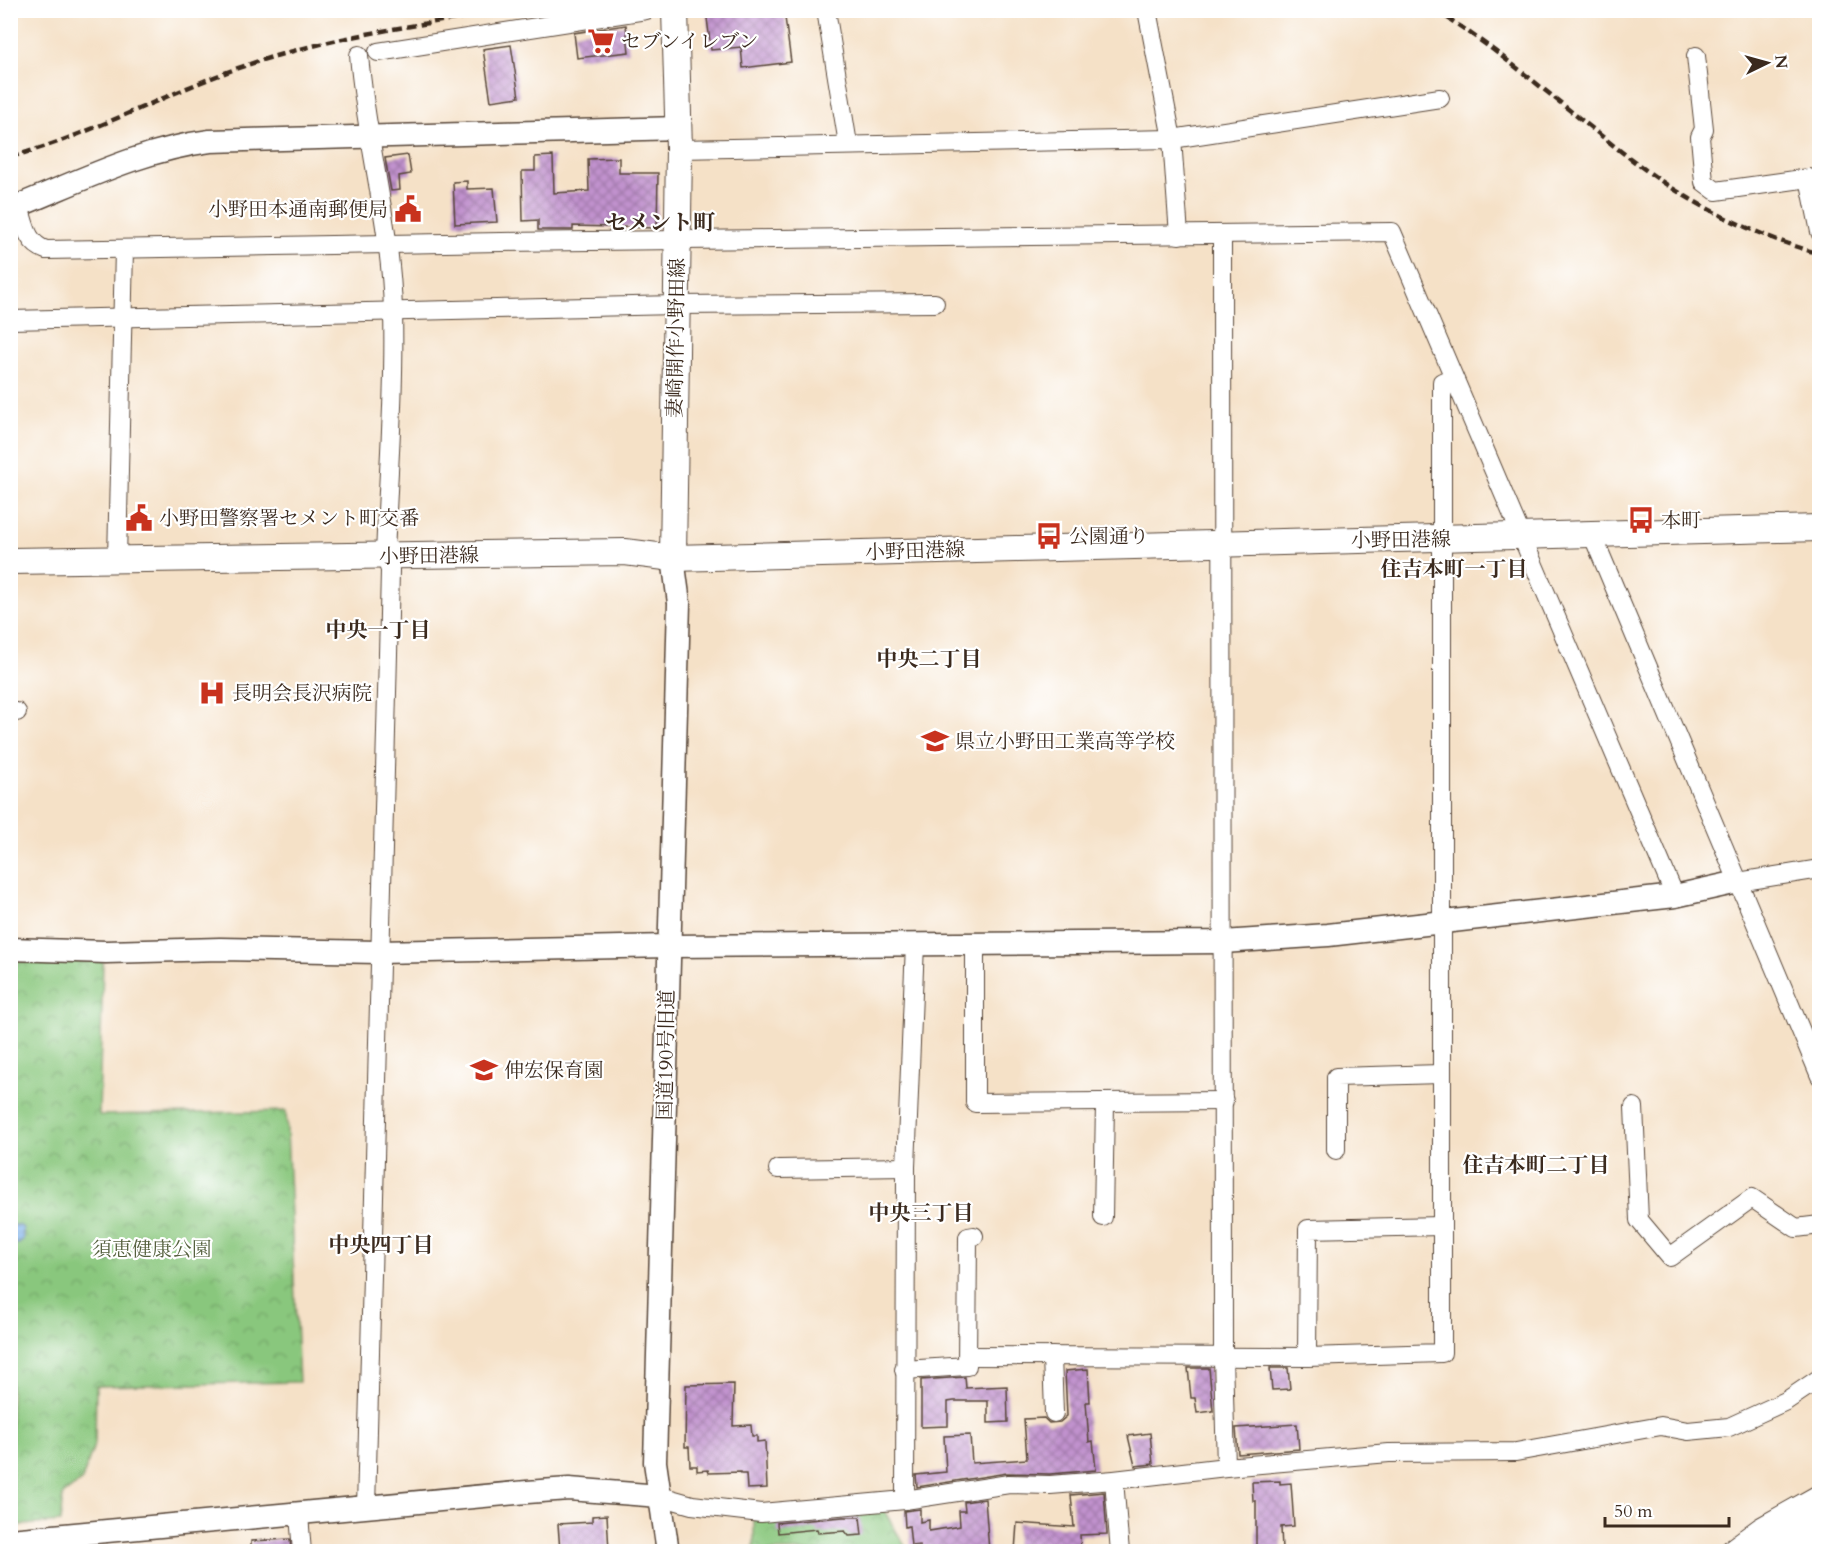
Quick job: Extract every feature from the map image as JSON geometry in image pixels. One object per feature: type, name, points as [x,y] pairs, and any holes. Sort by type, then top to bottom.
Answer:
[{"type":"highway","points":[[1736,1551],[1763,1532],[1820,1500]]},
{"type":"highway","points":[[1779,1551],[1820,1528]]},
{"type":"main road","name":"妻崎開作小野田線","points":[[674,558],[679,138],[675,10]]},
{"type":"main road","name":"小野田港線","points":[[10,561],[625,552],[674,558],[1820,528]]},
{"type":"street","points":[[378,52],[646,10]]},
{"type":"street","points":[[826,10],[848,144]]},
{"type":"street","points":[[1147,10],[1172,139],[1179,235]]},
{"type":"street","points":[[359,55],[363,108],[388,244],[393,312],[386,556],[390,570],[378,952],[366,1508]]},
{"type":"street","points":[[1696,56],[1704,129],[1700,137],[1704,182],[1716,191],[1809,178],[1820,232]]},
{"type":"street","points":[[1440,98],[1172,139],[848,144],[679,138],[369,135],[236,139],[173,147],[133,159],[15,207],[29,238],[35,246],[46,250],[1392,232],[1675,896]]},
{"type":"street","points":[[1222,234],[1223,1356],[1226,1467]]},
{"type":"street","points":[[117,560],[124,249]]},
{"type":"street","points":[[10,320],[676,305],[935,303]]},
{"type":"street","points":[[968,1356],[1307,1357],[1442,1353],[1442,382],[1453,377]]},
{"type":"street","points":[[1592,534],[1820,1076]]},
{"type":"street","name":"国道190号旧道","points":[[668,1551],[656,1462],[679,603],[674,558]]},
{"type":"street","points":[[10,949],[106,952],[220,949],[378,952],[669,946],[1224,942],[1289,939],[1675,896],[1738,882],[1820,869]]},
{"type":"street","points":[[905,1500],[906,1167],[915,944]]},
{"type":"street","points":[[975,944],[975,1103],[1224,1101]]},
{"type":"street","points":[[1336,1150],[1336,1077],[1441,1074]]},
{"type":"street","points":[[1103,1217],[1106,1103]]},
{"type":"street","points":[[1634,1107],[1639,1220],[1670,1257],[1752,1198],[1796,1228],[1820,1225]]},
{"type":"street","points":[[778,1169],[906,1167]]},
{"type":"street","points":[[1307,1357],[1308,1229],[1441,1227]]},
{"type":"street","points":[[904,1370],[967,1366],[968,1237],[974,1236]]},
{"type":"street","points":[[1052,1356],[1054,1413]]},
{"type":"street","points":[[10,1540],[568,1489],[660,1496],[692,1505],[761,1513],[905,1500],[1009,1484],[1050,1485],[1114,1480],[1226,1467],[1389,1453],[1516,1452],[1661,1426],[1688,1431],[1710,1431],[1749,1419],[1786,1401],[1820,1378]]},
{"type":"street","points":[[1114,1480],[1120,1551]]},
{"type":"street","points":[[299,1515],[302,1551]]},
{"type":"green space","name":"須恵健康公園","points":[[11,961],[103,961],[99,1115],[286,1111],[299,1382],[96,1386],[95,1442],[82,1480],[63,1495],[60,1522],[11,1526]]},
{"type":"green space","points":[[883,1509],[908,1551],[754,1551],[754,1520]]},
{"type":"water","points":[[10,1225],[19,1225],[23,1228],[23,1240],[19,1244],[11,1244]]},
{"type":"building","points":[[706,10],[784,10],[791,62],[743,68],[741,47],[711,50]]},
{"type":"building","name":"セブンイレブン","points":[[626,25],[629,52],[577,58],[574,33]]},
{"type":"building","points":[[511,45],[519,97],[491,101],[483,49]]},
{"type":"building","points":[[408,155],[411,174],[399,176],[400,190],[391,191],[385,158]]},
{"type":"building","points":[[553,156],[554,193],[589,191],[588,159],[619,158],[619,173],[658,173],[657,228],[573,226],[573,230],[538,230],[538,220],[523,221],[522,171],[535,171],[535,157]]},
{"type":"building","points":[[467,181],[467,189],[494,188],[497,222],[455,224],[453,182]]},
{"type":"building","points":[[1188,1368],[1209,1368],[1213,1411],[1197,1413],[1195,1398],[1191,1398]]},
{"type":"building","points":[[1270,1368],[1288,1368],[1290,1389],[1272,1390]]},
{"type":"building","points":[[1088,1369],[1090,1402],[1086,1402],[1089,1442],[1093,1441],[1096,1470],[1050,1474],[1007,1473],[917,1487],[916,1475],[946,1472],[944,1436],[970,1435],[972,1463],[1027,1459],[1024,1419],[1044,1418],[1049,1423],[1060,1422],[1067,1416],[1065,1371]]},
{"type":"building","points":[[965,1377],[966,1388],[1007,1386],[1008,1422],[988,1423],[988,1401],[954,1401],[948,1402],[948,1426],[921,1427],[921,1380]]},
{"type":"building","points":[[734,1384],[733,1426],[751,1425],[752,1436],[757,1436],[757,1442],[765,1441],[767,1488],[747,1489],[746,1474],[741,1474],[741,1472],[709,1473],[708,1470],[697,1471],[697,1466],[690,1466],[689,1447],[685,1447],[686,1385]]},
{"type":"building","points":[[1297,1424],[1299,1449],[1238,1454],[1236,1428]]},
{"type":"building","points":[[1150,1433],[1153,1464],[1135,1466],[1128,1436]]},
{"type":"building","points":[[1280,1481],[1280,1484],[1291,1483],[1294,1526],[1281,1527],[1282,1551],[1256,1551],[1256,1501],[1253,1501],[1252,1482]]},
{"type":"building","points":[[1104,1492],[1107,1534],[1080,1535],[1081,1551],[1015,1551],[1017,1523],[1074,1527],[1071,1495]]},
{"type":"building","points":[[985,1499],[989,1551],[920,1551],[920,1545],[911,1546],[909,1526],[905,1527],[904,1511],[920,1509],[920,1522],[929,1520],[929,1531],[960,1526],[959,1511],[965,1511],[964,1502]]},
{"type":"building","points":[[607,1515],[609,1551],[560,1551],[558,1524],[592,1522],[592,1516]]},
{"type":"building","points":[[860,1517],[862,1535],[849,1536],[845,1531],[818,1533],[817,1529],[778,1533],[777,1523]]},
{"type":"building","points":[[290,1539],[291,1551],[251,1551],[251,1541]]},
{"type":"railway","points":[[10,157],[73,136],[194,85],[256,62],[320,44],[384,31],[514,10]]},
{"type":"railway","points":[[1435,10],[1490,48],[1620,151],[1687,197],[1751,230],[1820,254]]},
{"type":"place","name":"セブンイレブン","points":[[601,41]]},
{"type":"place","name":"小野田本通南郵便局","points":[[408,209]]},
{"type":"place","name":"小野田警察署セメント町交番","points":[[139,518]]},
{"type":"place","name":"本町","points":[[1641,520]]},
{"type":"place","name":"公園通り","points":[[1049,536]]},
{"type":"place","name":"長明会長沢病院","points":[[212,693]]},
{"type":"place","name":"県立小野田工業高等学校","points":[[935,741]]},
{"type":"place","name":"伸宏保育園","points":[[484,1070]]},
{"type":"district","name":"セメント町","points":[[660,223]]},
{"type":"district","name":"住吉本町一丁目","points":[[1454,569]]},
{"type":"district","name":"中央一丁目","points":[[378,630]]},
{"type":"district","name":"中央二丁目","points":[[929,659]]},
{"type":"district","name":"住吉本町二丁目","points":[[1536,1165]]},
{"type":"district","name":"中央三丁目","points":[[921,1213]]},
{"type":"district","name":"中央四丁目","points":[[381,1245]]}]
